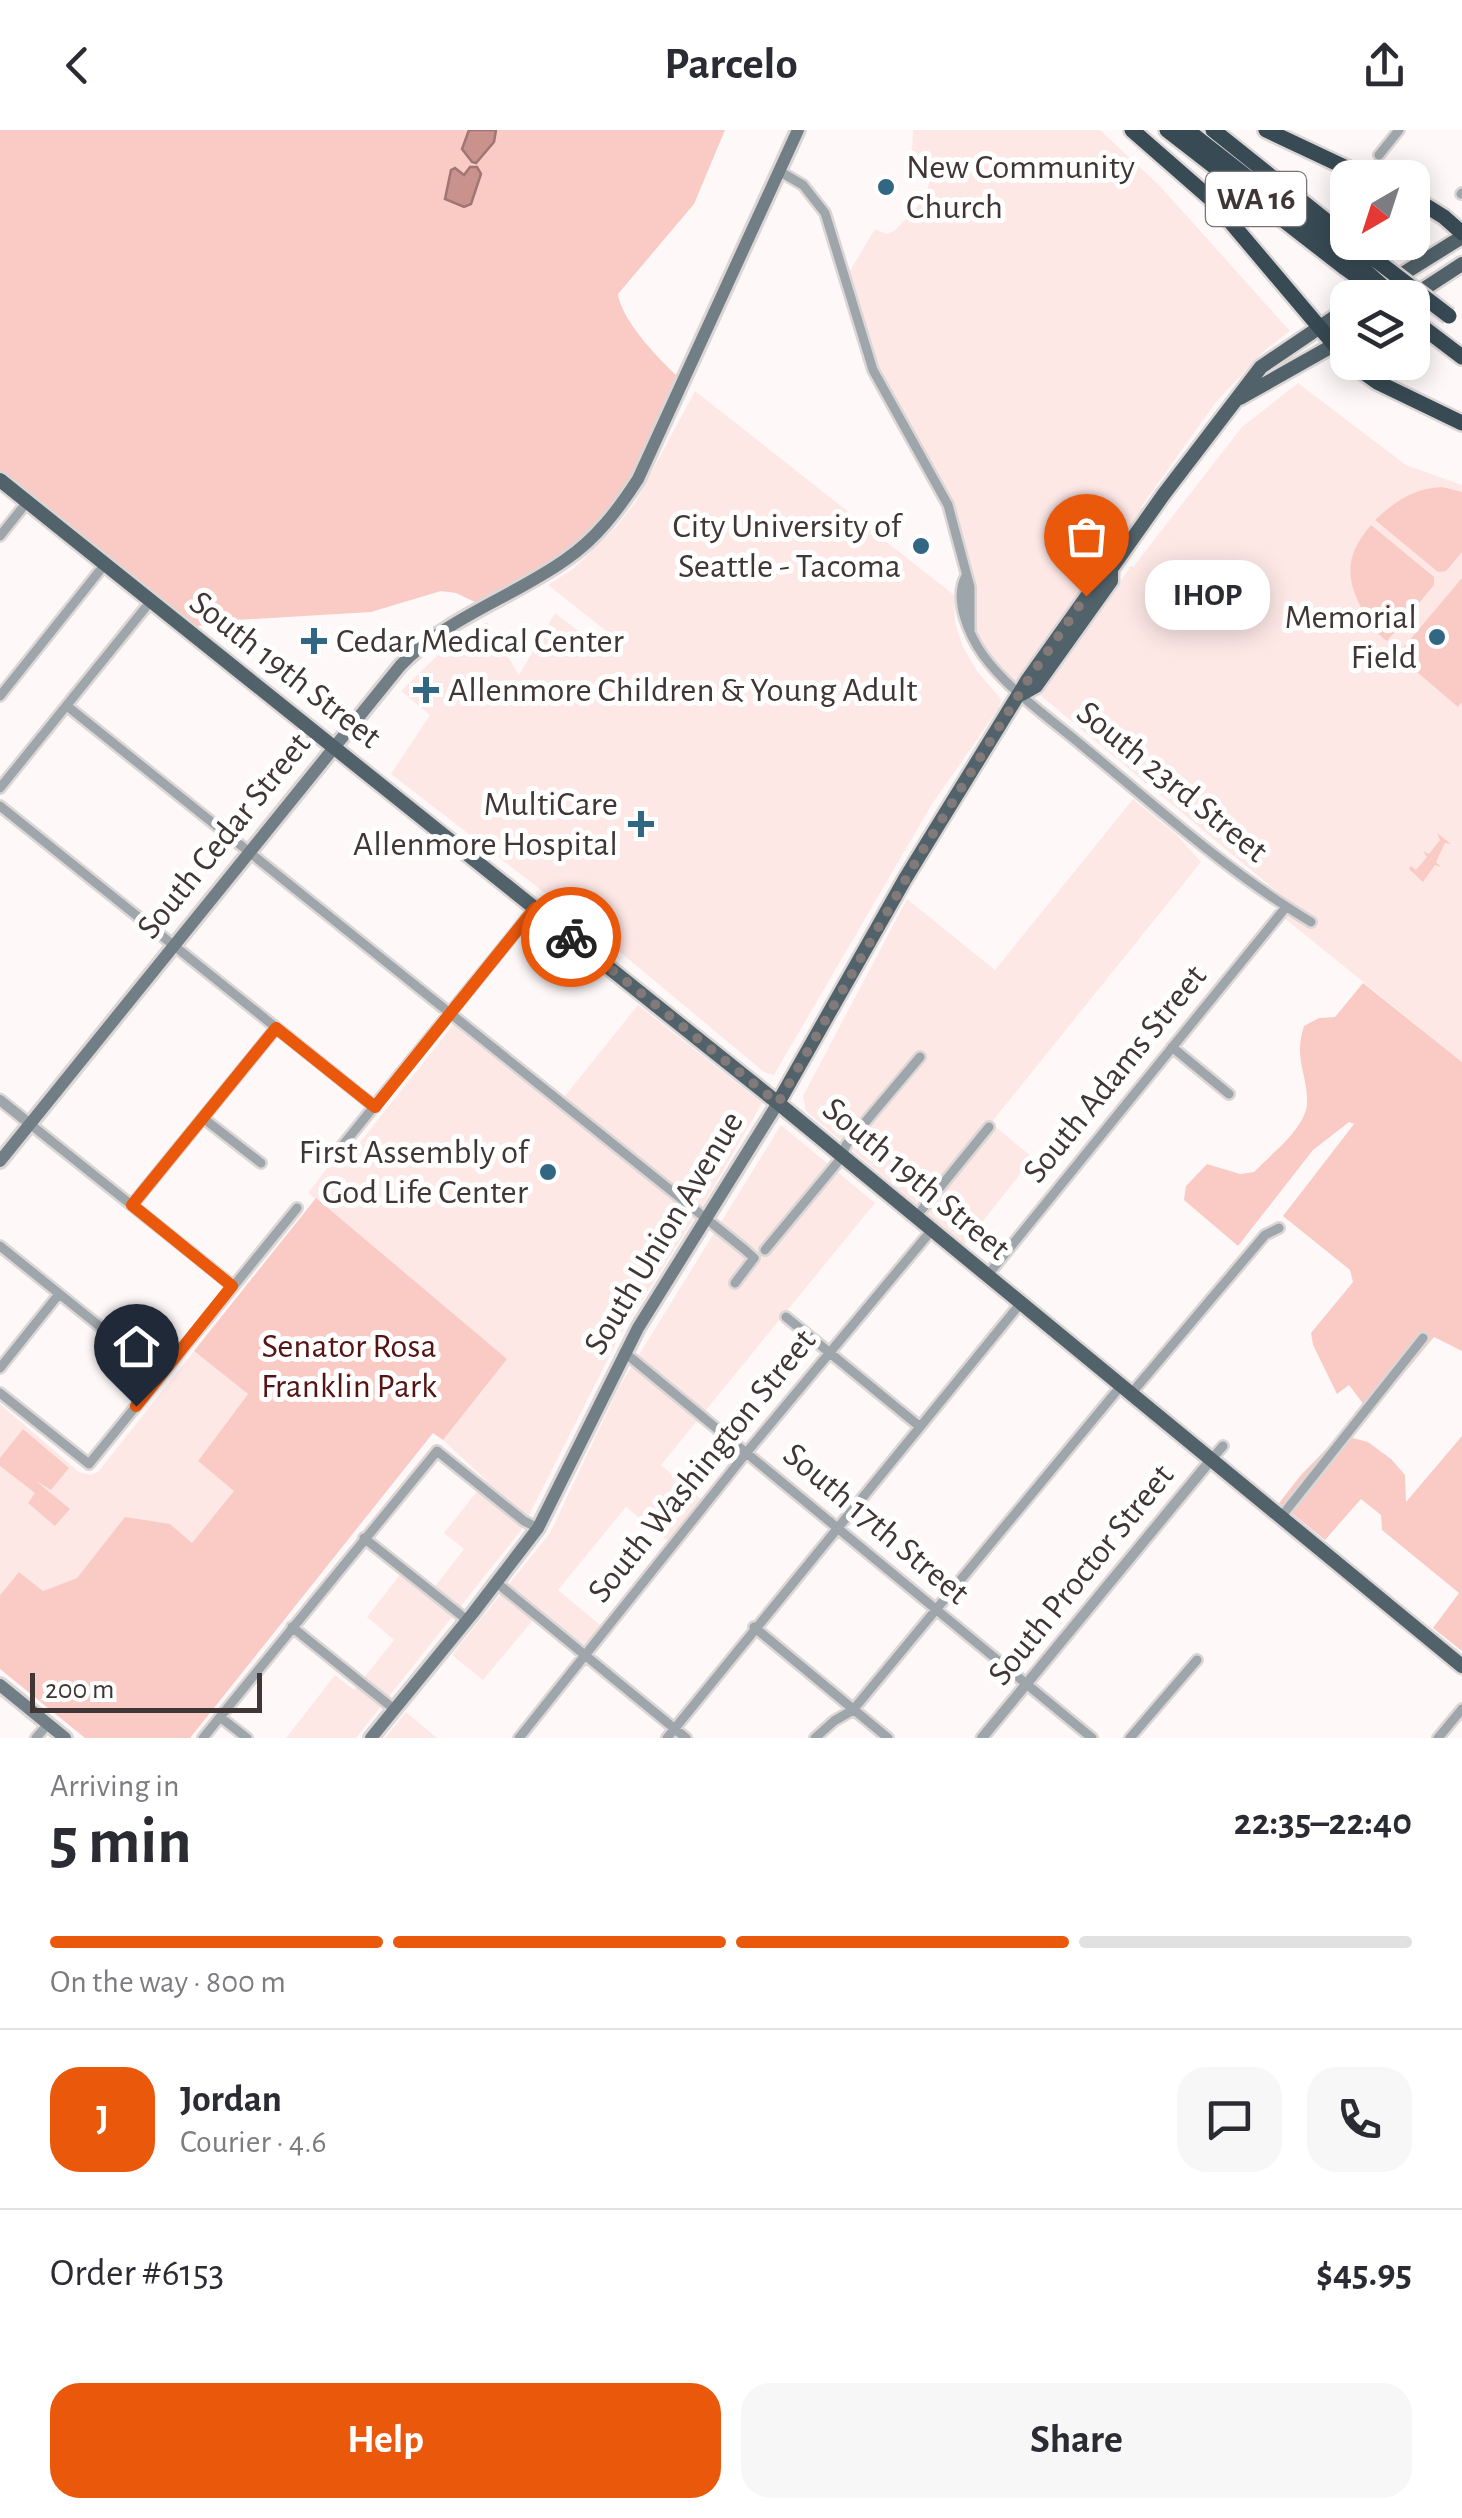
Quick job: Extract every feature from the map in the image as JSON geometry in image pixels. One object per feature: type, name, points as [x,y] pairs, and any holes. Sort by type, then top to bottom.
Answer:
[{"type":"highway","points":[[1132,130],[1212,200],[1318,326],[1330,334]]},
{"type":"highway","name":"WA 16","points":[[1167,130],[1330,237]]},
{"type":"highway","points":[[1187,130],[1330,235]]},
{"type":"highway","name":"WA 16","points":[[1213,130],[1330,232]]},
{"type":"highway","points":[[1266,130],[1330,160]]},
{"type":"highway","points":[[1430,207],[1462,235]]},
{"type":"highway","points":[[1360,260],[1379,280]]},
{"type":"highway","name":"WA 16","points":[[1365,260],[1456,321]]},
{"type":"highway","points":[[1430,332],[1462,357]]},
{"type":"highway","points":[[1373,380],[1462,423]]},
{"type":"main road","name":"South Cedar Street","points":[[0,1161],[420,646],[446,627],[568,558],[601,530],[618,509],[638,479],[798,130]]},
{"type":"main road","points":[[1392,280],[1462,235]]},
{"type":"main road","points":[[1430,285],[1462,264]]},
{"type":"main road","name":"South Union Avenue","points":[[371,1738],[538,1528],[624,1352],[778,1103],[918,858],[1028,680],[1086,596],[1102,575],[1112,569],[1260,368],[1330,319]]},
{"type":"main road","name":"South Union Avenue","points":[[1239,398],[1330,347]]},
{"type":"main road","name":"South 19th Street","points":[[0,480],[778,1103],[1462,1666]]},
{"type":"main road","points":[[0,1685],[65,1738]]},
{"type":"street","points":[[1379,155],[1399,130]]},
{"type":"street","name":"South 23rd Street","points":[[780,171],[803,185],[826,213],[868,358],[906,436],[948,506],[971,596],[970,630],[985,658],[1022,694],[1187,832],[1311,922]]},
{"type":"street","points":[[0,536],[27,502]]},
{"type":"street","points":[[0,696],[105,564]]},
{"type":"street","points":[[0,788],[150,602]]},
{"type":"street","points":[[67,706],[754,1258],[735,1283]]},
{"type":"street","points":[[0,806],[375,1107]]},
{"type":"street","name":"South Adams Street","points":[[988,1276],[1286,907]]},
{"type":"street","points":[[342,1146],[535,908]]},
{"type":"street","points":[[132,1205],[276,1028]]},
{"type":"street","points":[[1172,1047],[1229,1094]]},
{"type":"street","points":[[765,1250],[920,1057]]},
{"type":"street","points":[[0,1100],[232,1286]]},
{"type":"street","points":[[203,1118],[261,1163]]},
{"type":"street","points":[[915,1218],[989,1127]]},
{"type":"street","points":[[0,1393],[89,1464],[297,1208]]},
{"type":"street","points":[[815,1738],[853,1710],[1125,1391],[1265,1235],[1279,1228]]},
{"type":"street","name":"South Washington Street","points":[[519,1738],[747,1452],[931,1231]]},
{"type":"street","points":[[0,1246],[160,1375]]},
{"type":"street","points":[[0,1368],[59,1294]]},
{"type":"street","points":[[667,1738],[1020,1304]]},
{"type":"street","points":[[786,1317],[919,1426]]},
{"type":"street","points":[[1280,1517],[1423,1338]]},
{"type":"street","name":"South 17th Street","points":[[624,1352],[1092,1738]]},
{"type":"street","name":"South Proctor Street","points":[[982,1738],[1222,1446]]},
{"type":"street","points":[[203,1738],[436,1451],[538,1528]]},
{"type":"street","points":[[364,1538],[467,1620]]},
{"type":"street","points":[[497,1583],[686,1738]]},
{"type":"street","points":[[292,1627],[394,1708]]},
{"type":"street","points":[[754,1628],[888,1738]]},
{"type":"street","points":[[1130,1738],[1197,1660]]},
{"type":"street","points":[[1438,1738],[1462,1709]]},
{"type":"street","points":[[220,1716],[247,1738]]},
{"type":"street","points":[[36,1738],[48,1724]]},
{"type":"shaded area","points":[[469,130],[496,130],[494,142],[476,163],[462,149]]},
{"type":"shaded area","points":[[913,130],[1100,130],[1159,185],[1290,331],[1264,351],[1216,402],[1141,507],[1149,514],[1022,694],[1000,676],[967,627],[963,554],[953,519],[884,394],[845,279],[875,229],[886,234],[894,231],[926,193],[932,174],[912,150]]},
{"type":"shaded area","points":[[470,167],[477,167],[481,174],[471,204],[464,207],[445,199],[451,170],[455,168],[464,175]]},
{"type":"shaded area","points":[[1298,383],[1406,465],[1462,485],[1462,1062],[1283,917],[1292,904],[1040,695],[1131,566],[1242,427]]},
{"type":"shaded area","points":[[695,391],[954,595],[955,623],[963,647],[1001,699],[999,708],[932,804],[774,1075],[764,1072],[602,937],[391,774],[430,715],[401,691],[443,650],[487,622],[519,675],[555,613],[602,649],[611,635],[548,585],[574,568],[636,501]]},
{"type":"shaded area","points":[[1133,799],[1178,836],[1201,862],[991,1123],[1033,1158],[964,1245],[806,1111],[803,1096],[907,899],[995,970]]},
{"type":"shaded area","points":[[638,1005],[762,1103],[702,1207],[564,1097]]},
{"type":"shaded area","points":[[453,1025],[695,1217],[620,1335],[522,1529],[356,1738],[286,1738],[335,1675],[354,1690],[394,1640],[367,1617],[402,1572],[430,1593],[464,1549],[444,1533],[486,1480],[443,1440],[506,1359],[308,1193],[338,1154],[346,1160]]},
{"type":"shaded area","points":[[781,1125],[875,1203],[661,1465],[702,1500],[668,1541],[626,1507],[558,1590],[611,1634],[587,1664],[533,1620],[483,1680],[452,1655],[550,1533],[619,1387]]},
{"type":"shaded area","points":[[194,1351],[248,1394],[198,1461],[235,1491],[192,1543],[126,1517],[77,1578],[43,1591],[19,1572],[0,1595],[0,1404],[79,1472],[90,1475],[98,1472]]},
{"type":"shaded area","points":[[406,1712],[437,1738],[385,1738]]},
{"type":"green space","points":[[0,130],[725,130],[694,204],[618,294],[635,329],[684,382],[638,479],[586,543],[479,604],[441,591],[371,612],[219,621],[191,628],[0,480]]},
{"type":"green space","points":[[1442,487],[1462,492],[1462,552],[1446,571],[1438,572],[1375,520],[1406,497]]},
{"type":"green space","points":[[1371,525],[1434,577],[1434,585],[1387,641],[1363,611],[1351,576],[1352,556]]},
{"type":"green space","name":"Memorial Field","points":[[1462,578],[1462,702],[1458,707],[1397,655]]},
{"type":"green space","points":[[1437,833],[1451,844],[1445,843],[1436,862],[1441,867],[1435,865],[1423,882],[1409,869],[1411,866],[1416,870],[1427,857],[1423,851],[1429,854],[1440,840]]},
{"type":"green space","points":[[1363,983],[1462,1062],[1462,1351],[1434,1337],[1391,1389],[1381,1381],[1364,1405],[1349,1385],[1337,1394],[1311,1333],[1353,1282],[1350,1270],[1283,1216],[1354,1124],[1349,1122],[1313,1150],[1238,1246],[1184,1200],[1186,1186],[1207,1164],[1240,1174],[1254,1172],[1294,1132],[1307,1104],[1300,1057],[1304,1026],[1319,1018],[1335,1017]]},
{"type":"green space","name":"Senator Rosa Franklin Park","points":[[316,1198],[507,1359],[443,1440],[433,1433],[190,1738],[85,1738],[0,1669],[0,1595],[19,1572],[43,1591],[77,1578],[125,1517],[170,1524],[192,1543],[234,1491],[198,1461],[248,1394],[194,1351]]},
{"type":"green space","points":[[23,1429],[69,1468],[51,1490],[36,1481],[70,1509],[55,1526],[28,1503],[35,1493],[0,1466],[0,1458]]},
{"type":"green space","points":[[1462,1436],[1462,1651],[1433,1628],[1459,1593],[1382,1530],[1381,1515],[1361,1499],[1325,1540],[1279,1503],[1336,1439],[1349,1437],[1368,1442],[1391,1459],[1405,1475],[1406,1502]]},
{"type":"way so far","points":[[571,937],[778,1103],[918,858],[1028,680],[1086,596]]},
{"type":"place","name":"New Community Church","points":[[886,187]]},
{"type":"place","name":"City University of Seattle - Tacoma","points":[[921,546]]},
{"type":"place","name":"IHOP","points":[[1086,596]]},
{"type":"place","name":"Memorial Field","points":[[1437,637]]},
{"type":"place","name":"Cedar Medical Center","points":[[314,641]]},
{"type":"place","name":"Allenmore Children & Young Adult","points":[[426,690]]},
{"type":"place","name":"MultiCare Allenmore Hospital","points":[[641,824]]},
{"type":"place","name":"First Assembly of God Life Center","points":[[548,1172]]},
{"type":"route","points":[[136,1406],[232,1286],[132,1205],[276,1028],[375,1107],[535,908],[571,937]]}]
